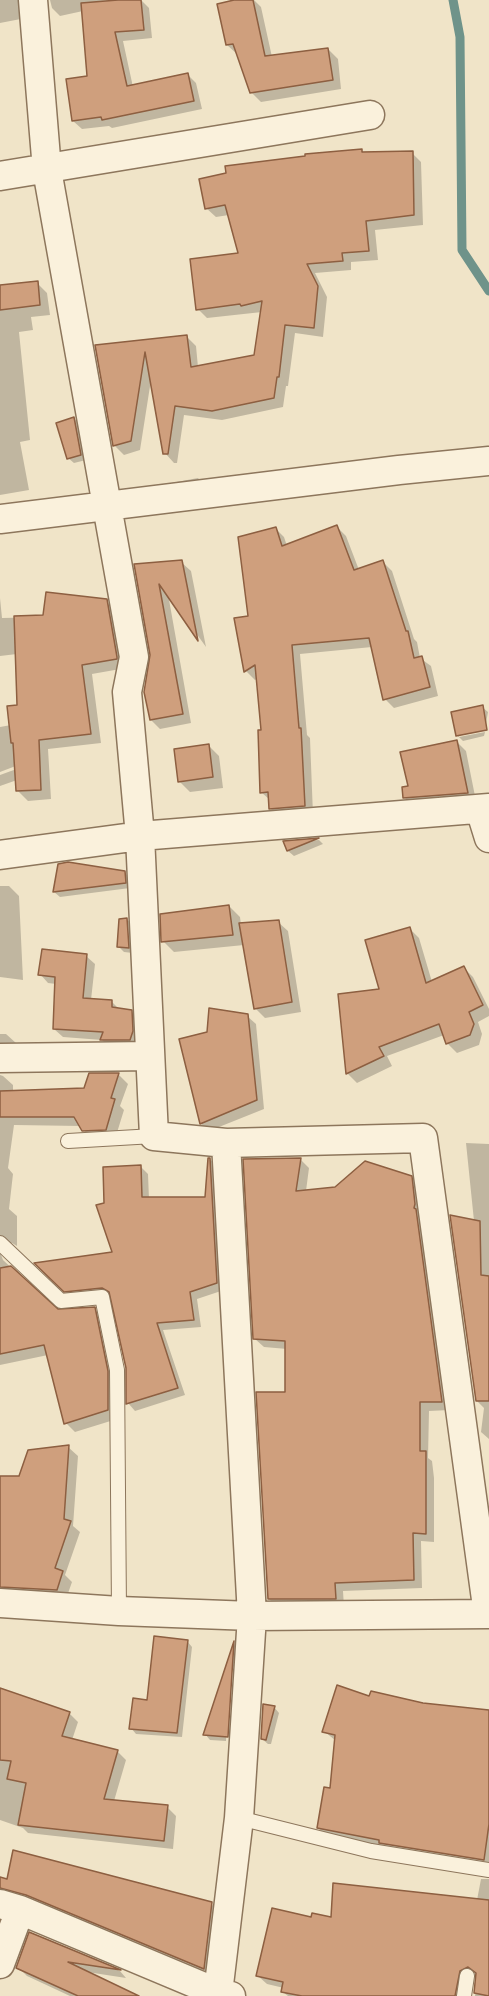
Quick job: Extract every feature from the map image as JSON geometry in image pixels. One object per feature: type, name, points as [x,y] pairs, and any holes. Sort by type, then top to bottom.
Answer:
[{"type":"street","points":[[0,1603],[119,1611],[252,1616],[489,1614],[477,1449],[423,1138],[225,1143],[154,1136],[140,836],[128,693],[134,657],[46,170],[33,0]]},
{"type":"street","points":[[0,176],[370,115]]},
{"type":"street","points":[[0,519],[387,471],[489,462]]},
{"type":"street","points":[[0,855],[140,836],[484,809],[489,838]]},
{"type":"street","points":[[0,1058],[150,1056]]},
{"type":"street","points":[[0,1964],[10,1907],[225,1994],[240,1818],[252,1616],[225,1143]]},
{"type":"lane","points":[[68,1141],[154,1136]]},
{"type":"lane","points":[[0,1243],[61,1301],[102,1297],[117,1370],[119,1611]]},
{"type":"lane","points":[[240,1818],[371,1851],[489,1870]]},
{"type":"lane","points":[[464,1996],[467,1976]]},
{"type":"building","points":[[141,0],[144,30],[115,32],[127,86],[188,73],[194,101],[102,120],[101,117],[72,121],[66,79],[87,76],[81,3]]},
{"type":"building","points":[[234,0],[253,0],[265,56],[328,48],[333,80],[250,93],[233,44],[226,45],[217,4]]},
{"type":"building","points":[[362,149],[362,152],[413,151],[414,215],[366,221],[369,251],[342,253],[343,261],[307,264],[318,286],[314,328],[285,325],[279,377],[277,377],[274,398],[212,411],[175,406],[168,454],[163,454],[145,352],[131,441],[113,446],[95,345],[187,335],[191,367],[254,355],[262,301],[241,306],[240,304],[196,310],[190,259],[238,253],[225,205],[205,209],[199,179],[226,173],[225,166],[305,156],[305,154]]},
{"type":"building","points":[[38,281],[40,305],[0,310],[0,285]]},
{"type":"building","points":[[74,417],[81,455],[67,459],[56,423]]},
{"type":"building","points":[[337,525],[354,570],[383,560],[406,631],[408,631],[414,658],[422,656],[430,687],[383,700],[369,638],[292,645],[299,728],[301,728],[305,806],[269,809],[268,792],[260,793],[258,730],[261,730],[255,665],[244,672],[234,618],[248,616],[238,537],[276,527],[282,546]]},
{"type":"building","points":[[182,560],[198,641],[159,584],[183,714],[150,720],[144,692],[150,655],[134,564]]},
{"type":"building","points":[[46,592],[107,599],[117,659],[82,665],[91,734],[39,740],[41,790],[16,791],[13,743],[11,743],[7,706],[17,705],[14,616],[43,615]]},
{"type":"building","points":[[483,705],[487,730],[456,736],[451,712]]},
{"type":"building","points":[[457,740],[468,793],[403,798],[402,787],[408,786],[400,752]]},
{"type":"building","points":[[209,744],[213,777],[178,782],[174,749]]},
{"type":"building","points":[[319,838],[287,851],[283,841]]},
{"type":"building","points":[[68,862],[125,871],[126,883],[53,892],[58,864]]},
{"type":"building","points":[[229,905],[233,935],[161,942],[160,914]]},
{"type":"building","points":[[127,918],[129,948],[117,947],[119,919]]},
{"type":"building","points":[[279,920],[292,1002],[254,1009],[239,923]]},
{"type":"building","points":[[410,927],[426,983],[464,966],[483,1005],[469,1012],[474,1024],[470,1035],[446,1044],[439,1024],[379,1047],[384,1056],[346,1074],[338,994],[379,989],[365,940]]},
{"type":"building","points":[[42,949],[87,954],[83,998],[112,1000],[112,1007],[132,1010],[133,1031],[130,1040],[100,1040],[103,1032],[53,1029],[55,977],[38,975]]},
{"type":"building","points":[[209,1008],[248,1014],[257,1100],[200,1124],[179,1039],[207,1032]]},
{"type":"building","points":[[89,1073],[119,1073],[111,1098],[115,1099],[106,1130],[82,1131],[74,1117],[0,1117],[0,1091],[84,1088]]},
{"type":"building","points":[[208,1158],[210,1158],[217,1283],[190,1292],[194,1320],[157,1323],[178,1388],[126,1404],[126,1368],[109,1292],[102,1288],[64,1292],[34,1263],[112,1252],[96,1205],[104,1203],[103,1167],[141,1165],[142,1197],[205,1197]]},
{"type":"building","points":[[301,1158],[296,1191],[335,1187],[365,1161],[412,1176],[414,1208],[416,1209],[442,1402],[420,1402],[420,1451],[426,1451],[426,1534],[413,1533],[414,1580],[335,1583],[336,1599],[268,1599],[256,1392],[285,1392],[285,1341],[253,1339],[243,1159]]},
{"type":"building","points":[[450,1215],[480,1221],[481,1275],[489,1276],[489,1401],[476,1401]]},
{"type":"building","points":[[11,1266],[58,1309],[95,1307],[108,1371],[108,1410],[64,1424],[44,1345],[0,1354],[0,1268]]},
{"type":"building","points":[[69,1445],[64,1519],[71,1521],[55,1568],[63,1571],[57,1590],[0,1587],[0,1476],[19,1476],[28,1450]]},
{"type":"building","points":[[154,1636],[188,1640],[177,1733],[129,1729],[133,1698],[147,1700]]},
{"type":"building","points":[[234,1641],[228,1737],[203,1735]]},
{"type":"building","points":[[337,1685],[369,1696],[371,1691],[423,1703],[489,1710],[489,1824],[484,1860],[379,1843],[379,1840],[317,1828],[324,1787],[330,1788],[335,1735],[322,1732]]},
{"type":"building","points":[[0,1688],[70,1712],[62,1736],[118,1750],[104,1799],[168,1805],[164,1841],[18,1825],[26,1783],[7,1779],[11,1761],[0,1760]]},
{"type":"building","points":[[263,1704],[275,1706],[266,1740],[261,1739]]},
{"type":"building","points":[[13,1850],[212,1902],[204,1969],[26,1895],[0,1888],[0,1877],[7,1879]]},
{"type":"building","points":[[333,1883],[489,1900],[489,1996],[474,1993],[476,1973],[468,1967],[460,1971],[455,1996],[302,1996],[281,1992],[283,1982],[256,1976],[272,1908],[311,1917],[312,1913],[331,1917]]},
{"type":"building","points":[[29,1932],[121,1970],[68,1962],[139,1996],[78,1996],[16,1968]]},
{"type":"waterway","points":[[453,0],[460,37],[462,250],[489,291]]}]
